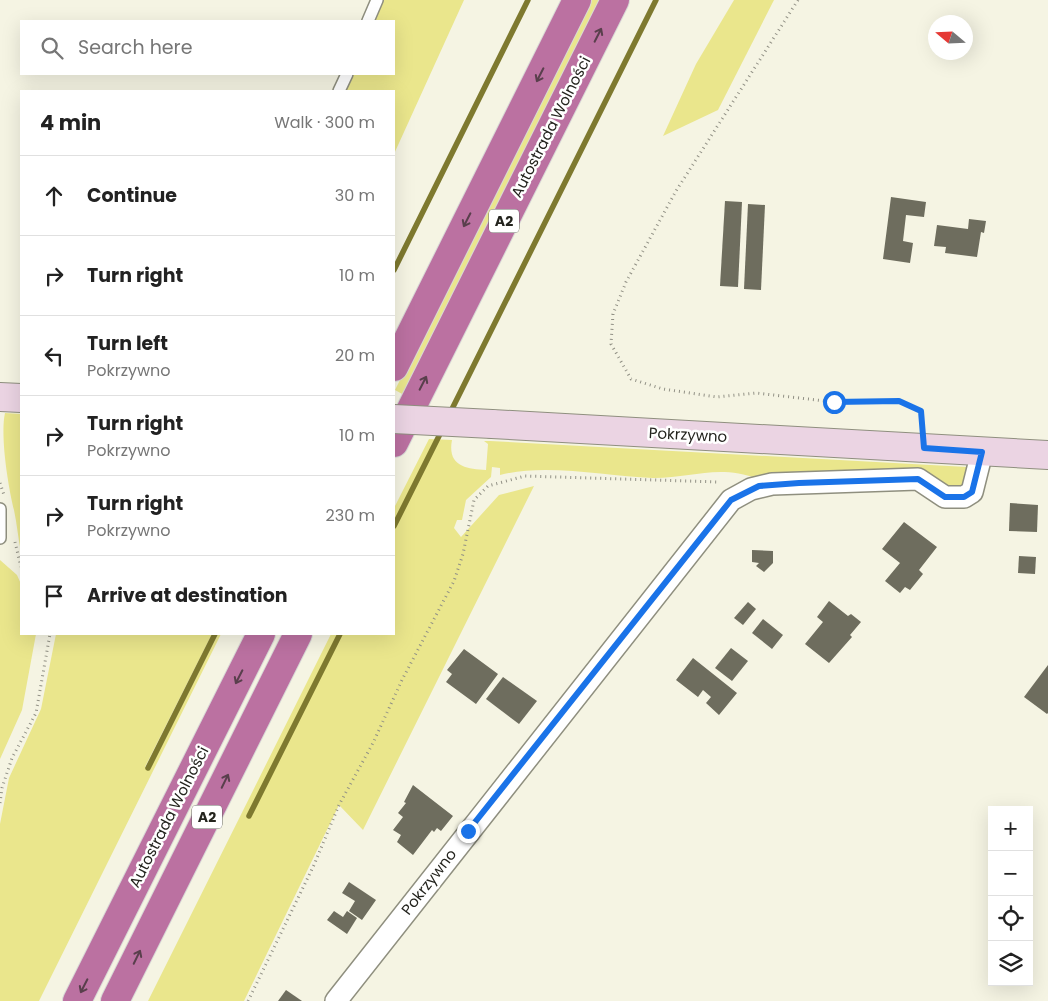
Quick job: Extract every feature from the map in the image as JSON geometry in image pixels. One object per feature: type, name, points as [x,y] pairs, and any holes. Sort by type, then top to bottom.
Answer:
[{"type":"highway","name":"A2","points":[[395,365],[577,0]]},
{"type":"highway","name":"Autostrada Wolności","points":[[395,441],[615,0]]},
{"type":"highway","name":"Autostrada Wolności","points":[[77,1001],[260,635]]},
{"type":"highway","name":"A2","points":[[116,1001],[298,635]]},
{"type":"street","points":[[0,397],[20,398]]},
{"type":"street","name":"Pokrzywno","points":[[395,419],[1048,455]]},
{"type":"street","name":"Pokrzywno","points":[[336,1001],[731,500],[751,489],[772,484],[918,479],[945,497],[964,497],[972,492],[982,452]]},
{"type":"lane","points":[[368,20],[377,0]]},
{"type":"lane","points":[[339,90],[347,75]]},
{"type":"lane","points":[[0,509],[0,538]]},
{"type":"path","points":[[798,0],[676,191],[626,282],[613,314],[611,344],[631,379],[663,389],[717,397],[756,393],[834,402],[899,401],[921,411],[924,448]]},
{"type":"path","points":[[248,1001],[314,865],[339,805],[373,743],[402,680],[454,581],[466,541],[471,508],[480,492],[500,482],[525,476],[704,482]]},
{"type":"path","points":[[0,803],[2,788],[12,758],[36,712],[50,635]]},
{"type":"shaded area","points":[[382,0],[464,0],[395,152],[395,90],[345,90],[352,75],[395,75],[395,20],[373,20]]},
{"type":"shaded area","points":[[590,0],[601,0],[404,395],[395,390]]},
{"type":"shaded area","points":[[734,0],[774,0],[718,110],[663,136],[696,64]]},
{"type":"shaded area","points":[[5,413],[20,414],[20,546],[5,461]]},
{"type":"shaded area","points":[[429,439],[452,440],[452,456],[455,461],[465,467],[486,470],[488,444],[484,441],[967,467],[970,472],[963,487],[948,487],[930,475],[759,479],[718,472],[653,478],[556,470],[536,470],[500,475],[500,468],[492,467],[491,477],[466,500],[462,520],[457,520],[454,528],[461,537],[499,495],[534,486],[363,830],[339,805],[244,1001],[148,1001],[331,635],[395,635],[395,506]]},
{"type":"shaded area","points":[[0,560],[17,575],[20,582],[20,635],[36,635],[22,710],[0,759]]},
{"type":"shaded area","points":[[56,635],[211,635],[145,767],[150,769],[217,635],[221,635],[39,1001],[0,1001],[0,824],[9,778],[41,709]]},
{"type":"building","points":[[891,197],[926,202],[924,217],[906,215],[903,241],[913,243],[910,263],[883,259]]},
{"type":"building","points":[[725,201],[742,202],[738,287],[720,286]]},
{"type":"building","points":[[748,204],[765,205],[761,290],[744,289]]},
{"type":"building","points":[[969,219],[986,221],[984,233],[981,232],[977,257],[945,253],[946,247],[934,246],[937,225],[968,229]]},
{"type":"building","points":[[1010,503],[1038,505],[1037,532],[1009,531]]},
{"type":"building","points":[[904,522],[937,547],[919,570],[923,574],[910,590],[905,587],[900,593],[885,581],[900,563],[882,549]]},
{"type":"building","points":[[752,550],[773,551],[773,563],[764,572],[756,566],[759,563],[752,562]]},
{"type":"building","points":[[1019,556],[1036,557],[1035,574],[1018,573]]},
{"type":"building","points":[[829,601],[848,616],[851,614],[861,622],[850,635],[852,637],[829,663],[805,644],[823,622],[817,617]]},
{"type":"building","points":[[748,602],[756,609],[743,625],[734,618]]},
{"type":"building","points":[[763,619],[783,635],[772,649],[752,633]]},
{"type":"building","points":[[731,648],[748,661],[732,681],[715,668]]},
{"type":"building","points":[[464,649],[498,674],[476,704],[446,682],[452,674],[447,670]]},
{"type":"building","points":[[693,658],[737,693],[719,715],[706,703],[711,697],[703,690],[698,697],[676,680]]},
{"type":"building","points":[[1048,665],[1048,713],[1047,714],[1024,697]]},
{"type":"building","points":[[503,677],[537,701],[519,724],[486,699]]},
{"type":"building","points":[[413,785],[453,816],[441,831],[437,828],[434,832],[432,830],[413,855],[397,842],[401,835],[393,830],[403,817],[398,813],[406,803],[404,802]]},
{"type":"building","points":[[349,882],[376,900],[362,920],[349,911],[355,901],[342,893]]},
{"type":"building","points":[[334,911],[343,917],[347,911],[357,918],[347,934],[327,920]]},
{"type":"building","points":[[286,990],[302,1001],[278,1001]]},
{"type":"waterway","points":[[395,268],[528,0]]},
{"type":"waterway","points":[[449,415],[656,0]]},
{"type":"waterway","points":[[395,524],[442,430]]},
{"type":"waterway","points":[[148,768],[214,635]]},
{"type":"waterway","points":[[249,816],[340,635]]},
{"type":"route","points":[[468,831],[731,500],[759,486],[772,484],[918,479],[945,497],[964,497],[972,492],[982,452],[924,448],[921,411],[899,401],[834,402]]}]
